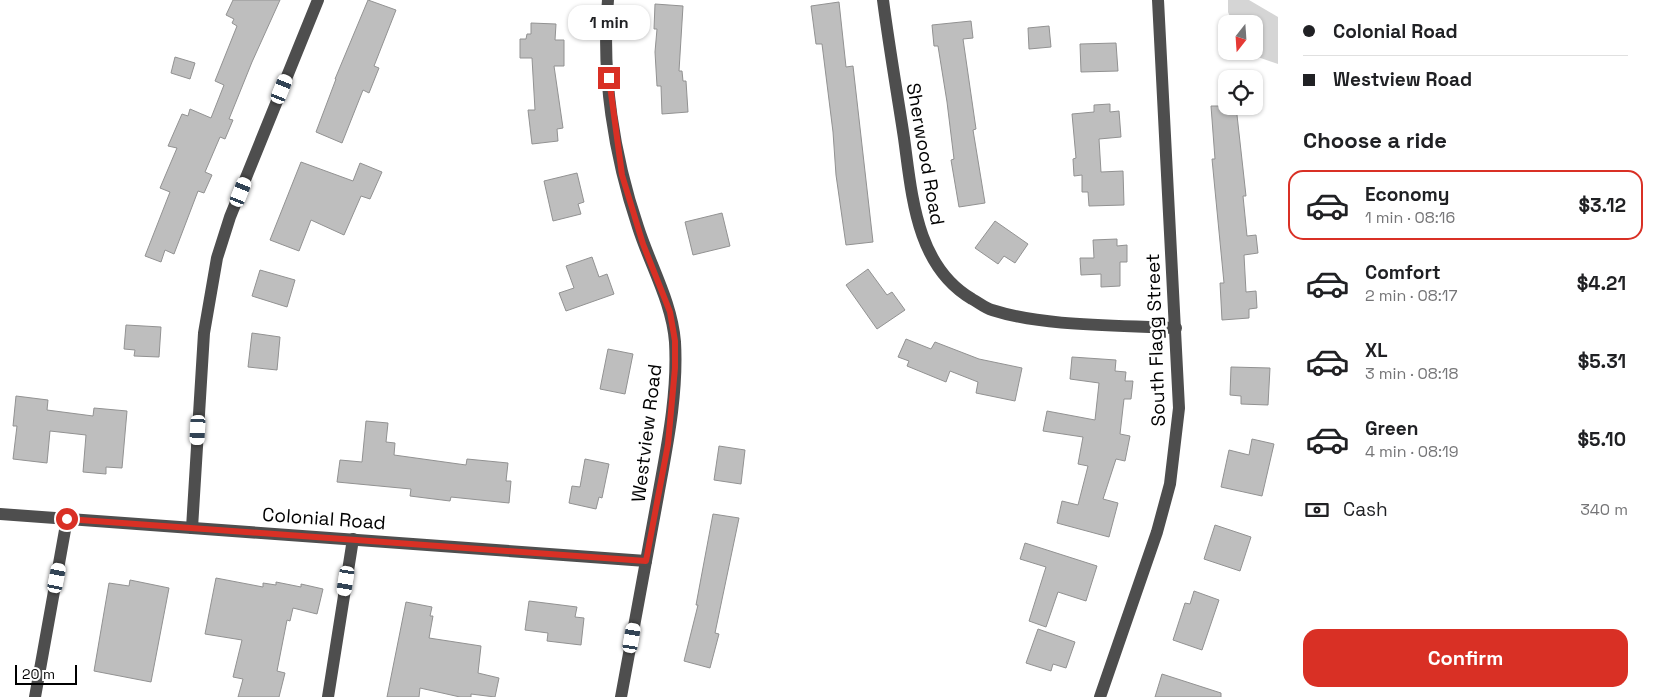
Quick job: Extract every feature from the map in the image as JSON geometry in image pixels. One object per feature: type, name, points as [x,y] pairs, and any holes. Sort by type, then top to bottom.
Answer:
[{"type":"street","points":[[192,528],[204,332],[217,258],[230,217],[318,0]]},
{"type":"street","name":"Westview Road","points":[[608,0],[609,78],[622,175],[643,244],[670,312],[675,341],[675,368],[668,444],[621,697]]},
{"type":"street","name":"Sherwood Road","points":[[883,0],[911,196],[922,237],[938,267],[959,291],[990,310],[1021,316],[1064,322],[1176,328]]},
{"type":"street","name":"South Flagg Street","points":[[1100,697],[1157,532],[1170,484],[1179,408],[1158,0]]},
{"type":"street","name":"Colonial Road","points":[[0,514],[646,561]]},
{"type":"street","points":[[35,697],[67,519]]},
{"type":"street","points":[[328,697],[353,539]]},
{"type":"shaded area","points":[[1228,0],[1249,0],[1278,17],[1278,64],[1263,59],[1263,15],[1229,15]]},
{"type":"building","points":[[233,0],[280,0],[229,119],[233,120],[225,139],[220,137],[205,172],[212,175],[204,193],[198,191],[174,254],[165,250],[161,262],[145,256],[170,192],[160,188],[177,148],[168,146],[182,114],[188,116],[190,109],[211,118],[224,85],[215,81],[237,26],[232,23],[234,19],[226,15]]},
{"type":"building","points":[[368,0],[396,10],[374,66],[379,68],[369,93],[363,90],[342,143],[316,132],[335,79]]},
{"type":"building","points":[[839,2],[846,67],[853,66],[873,242],[846,245],[836,175],[833,132],[822,44],[816,44],[811,6]]},
{"type":"building","points":[[655,4],[683,6],[679,71],[682,71],[683,81],[686,81],[688,112],[662,114],[661,86],[657,86],[655,52],[657,29],[654,29]]},
{"type":"building","points":[[971,21],[973,38],[963,39],[976,129],[973,130],[985,203],[959,207],[951,160],[954,159],[947,102],[938,46],[934,46],[932,25]]},
{"type":"building","points":[[531,23],[556,24],[555,40],[564,40],[564,66],[554,66],[563,128],[557,129],[558,141],[532,144],[528,110],[535,110],[532,58],[520,58],[520,39],[526,39],[527,34],[531,34]]},
{"type":"building","points":[[1049,26],[1051,47],[1029,49],[1028,28]]},
{"type":"building","points":[[1116,43],[1118,71],[1081,72],[1080,44]]},
{"type":"building","points":[[175,57],[195,63],[190,79],[171,73]]},
{"type":"building","points":[[1110,104],[1110,112],[1119,111],[1121,137],[1099,139],[1101,172],[1123,171],[1124,205],[1089,206],[1088,192],[1082,192],[1082,175],[1074,176],[1073,159],[1076,158],[1072,114],[1094,112],[1094,105]]},
{"type":"building","points":[[1211,106],[1218,106],[1218,115],[1237,115],[1246,196],[1243,196],[1247,236],[1256,235],[1258,253],[1244,255],[1246,292],[1256,291],[1257,308],[1249,309],[1249,318],[1222,320],[1220,283],[1224,283],[1212,159],[1215,159]]},
{"type":"building","points":[[301,162],[353,181],[360,163],[382,172],[370,199],[361,196],[344,235],[311,220],[299,251],[270,240]]},
{"type":"building","points":[[577,173],[584,202],[578,204],[581,214],[553,221],[544,181]]},
{"type":"building","points":[[722,213],[730,246],[693,255],[685,222]]},
{"type":"building","points":[[995,221],[1028,244],[1015,263],[1004,256],[998,264],[975,248]]},
{"type":"building","points":[[1117,239],[1117,246],[1127,245],[1127,262],[1120,262],[1120,286],[1101,287],[1101,274],[1081,275],[1080,258],[1094,258],[1093,240]]},
{"type":"building","points":[[592,257],[599,277],[607,274],[614,294],[566,311],[559,293],[574,288],[566,266]]},
{"type":"building","points":[[868,269],[887,295],[892,292],[905,310],[877,329],[846,285]]},
{"type":"building","points":[[260,270],[295,280],[287,307],[252,296]]},
{"type":"building","points":[[126,325],[161,327],[159,357],[134,356],[135,350],[124,349]]},
{"type":"building","points":[[252,333],[280,337],[277,370],[248,367]]},
{"type":"building","points":[[906,339],[931,349],[935,342],[979,359],[1022,368],[1015,401],[976,393],[978,382],[950,371],[946,382],[907,366],[909,361],[898,357]]},
{"type":"building","points":[[608,349],[633,354],[625,394],[600,389]]},
{"type":"building","points":[[1072,357],[1116,360],[1115,371],[1126,372],[1125,381],[1133,381],[1131,399],[1124,399],[1120,434],[1130,436],[1125,461],[1116,459],[1103,499],[1118,503],[1109,537],[1057,523],[1062,501],[1078,505],[1088,466],[1078,464],[1083,437],[1043,431],[1047,411],[1095,420],[1099,383],[1070,379]]},
{"type":"building","points":[[1231,367],[1270,368],[1268,405],[1241,404],[1241,396],[1230,395]]},
{"type":"building","points":[[16,396],[48,400],[47,410],[93,416],[94,408],[127,411],[122,468],[106,467],[106,474],[83,472],[86,435],[50,431],[47,463],[13,459],[17,426],[13,426]]},
{"type":"building","points":[[366,421],[388,423],[386,442],[395,443],[394,455],[466,465],[467,459],[508,463],[506,481],[511,481],[509,503],[451,497],[450,501],[410,496],[411,489],[337,482],[340,460],[362,462]]},
{"type":"building","points":[[1252,439],[1274,444],[1262,496],[1221,487],[1229,450],[1249,455]]},
{"type":"building","points":[[719,446],[745,450],[741,484],[714,480]]},
{"type":"building","points":[[585,459],[609,464],[602,498],[599,497],[596,509],[569,503],[572,486],[580,487]]},
{"type":"building","points":[[713,514],[739,518],[715,633],[719,634],[710,668],[684,661],[698,605],[696,605]]},
{"type":"building","points":[[1215,525],[1251,537],[1240,571],[1204,559]]},
{"type":"building","points":[[1025,543],[1097,566],[1086,601],[1058,592],[1046,627],[1029,621],[1046,567],[1020,559]]},
{"type":"building","points":[[216,578],[263,587],[263,583],[276,585],[276,582],[301,587],[301,584],[323,589],[317,614],[293,608],[290,621],[287,620],[277,671],[285,673],[279,697],[238,697],[243,679],[233,677],[242,640],[205,634]]},
{"type":"building","points":[[130,580],[169,588],[151,682],[94,671],[109,583],[129,586]]},
{"type":"building","points":[[1194,591],[1219,600],[1202,650],[1173,640],[1185,603],[1190,604]]},
{"type":"building","points":[[529,601],[577,607],[575,617],[584,618],[581,645],[547,641],[548,633],[525,630]]},
{"type":"building","points":[[406,602],[432,607],[430,616],[433,616],[429,638],[481,646],[478,673],[499,678],[495,697],[471,694],[471,697],[460,697],[420,688],[419,697],[387,697]]},
{"type":"building","points":[[1038,629],[1075,642],[1066,668],[1053,664],[1051,671],[1026,663]]},
{"type":"building","points":[[1162,674],[1221,693],[1221,697],[1155,697]]},
{"type":"route","points":[[67,519],[646,561],[668,444],[675,368],[675,341],[670,312],[643,244],[622,175],[609,78]]}]
